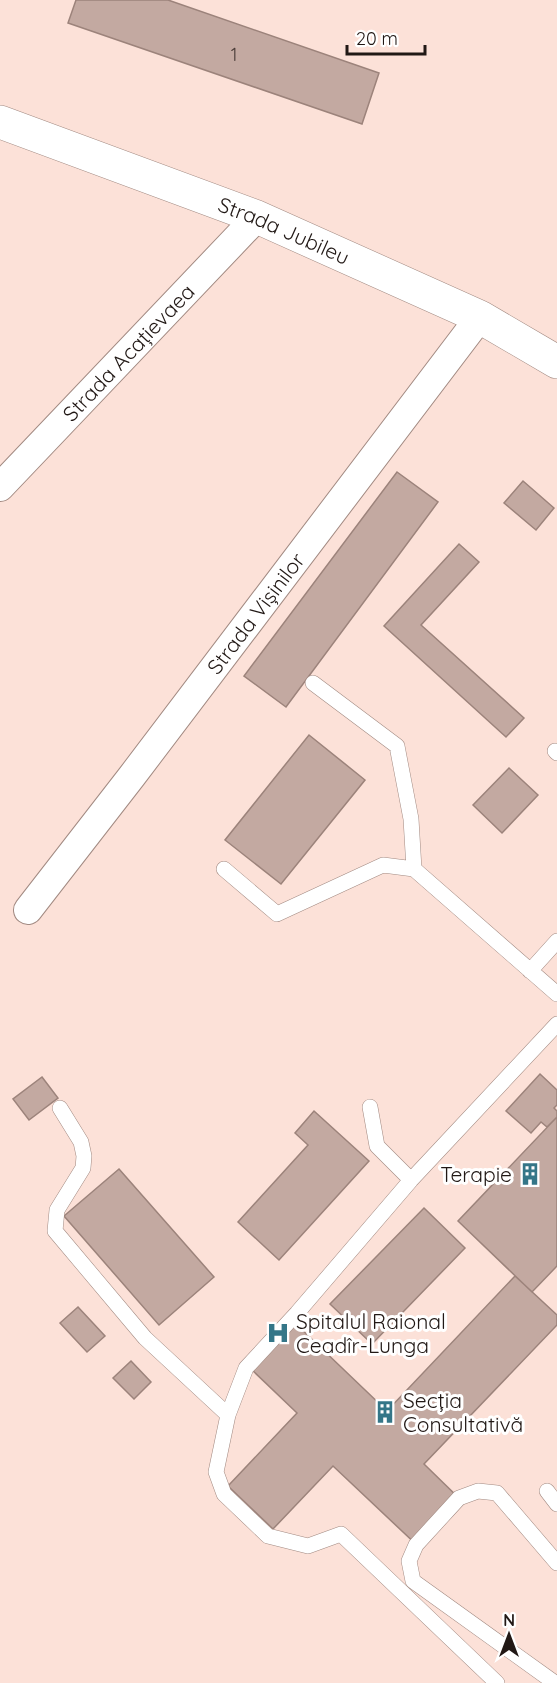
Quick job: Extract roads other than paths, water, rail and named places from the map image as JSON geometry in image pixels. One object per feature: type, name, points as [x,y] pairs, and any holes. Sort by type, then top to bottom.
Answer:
[{"type":"main road","name":"Strada Jubileu","points":[[0,122],[257,217],[480,316],[557,362]]},
{"type":"street","name":"Strada Acațievaea","points":[[0,487],[257,217]]},
{"type":"street","name":"Strada Vișinilor","points":[[28,910],[480,316]]},
{"type":"lane","points":[[313,683],[398,746],[411,819],[414,868]]},
{"type":"lane","points":[[224,869],[277,914],[383,865],[414,868],[557,994]]},
{"type":"lane","points":[[530,971],[557,941]]},
{"type":"lane","points":[[497,1683],[341,1534],[308,1546],[268,1536],[224,1494],[216,1472],[228,1415],[246,1368],[297,1313],[411,1180],[557,1024]]},
{"type":"lane","points":[[370,1107],[377,1146],[411,1180]]},
{"type":"lane","points":[[60,1108],[81,1142],[84,1156],[83,1168],[57,1210],[55,1231],[146,1338],[228,1415]]},
{"type":"lane","points":[[555,1683],[413,1581],[409,1562],[416,1545],[459,1498],[478,1491],[497,1493],[557,1563]]},
{"type":"place","name":"Terapie","points":[[530,1174]]},
{"type":"place","name":"Spitalul Raional Ceadîr-Lunga","points":[[278,1333]]},
{"type":"place","name":"Secția Consultativă","points":[[385,1412]]}]
